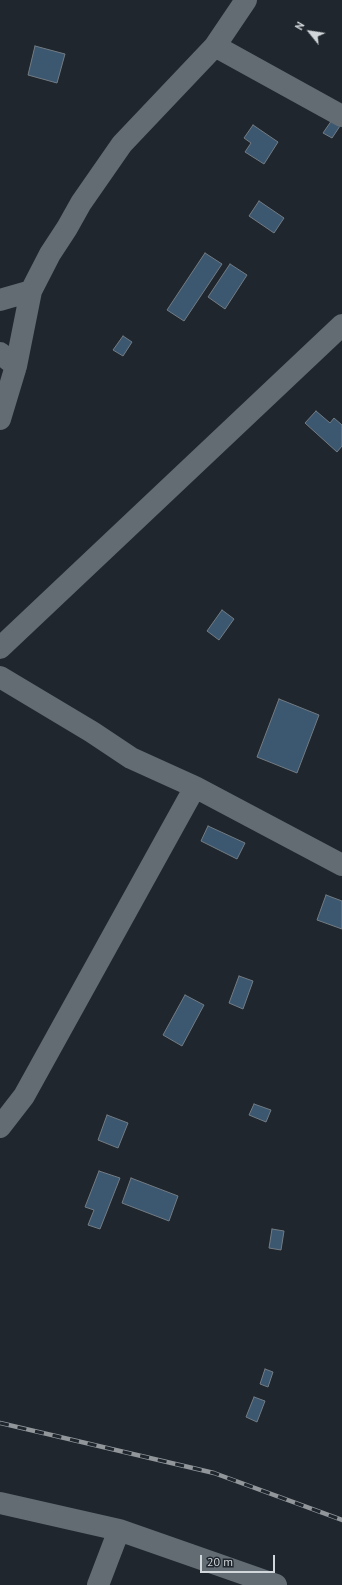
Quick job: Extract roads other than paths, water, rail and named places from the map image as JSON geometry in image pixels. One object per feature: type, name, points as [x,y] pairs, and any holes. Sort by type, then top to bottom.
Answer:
[{"type":"street","points":[[0,419],[8,359],[31,291],[50,254],[81,203],[122,144],[215,46],[246,0]]},
{"type":"street","points":[[215,46],[342,116]]},
{"type":"street","points":[[0,300],[31,291]]},
{"type":"street","points":[[0,648],[342,325]]},
{"type":"street","points":[[0,677],[92,732],[131,758],[194,788],[342,865]]},
{"type":"street","points":[[0,1127],[24,1096],[194,788]]},
{"type":"street","points":[[0,1503],[119,1530],[276,1585]]},
{"type":"street","points":[[98,1585],[119,1530]]},
{"type":"railway","points":[[0,1423],[214,1473],[342,1520]]}]
